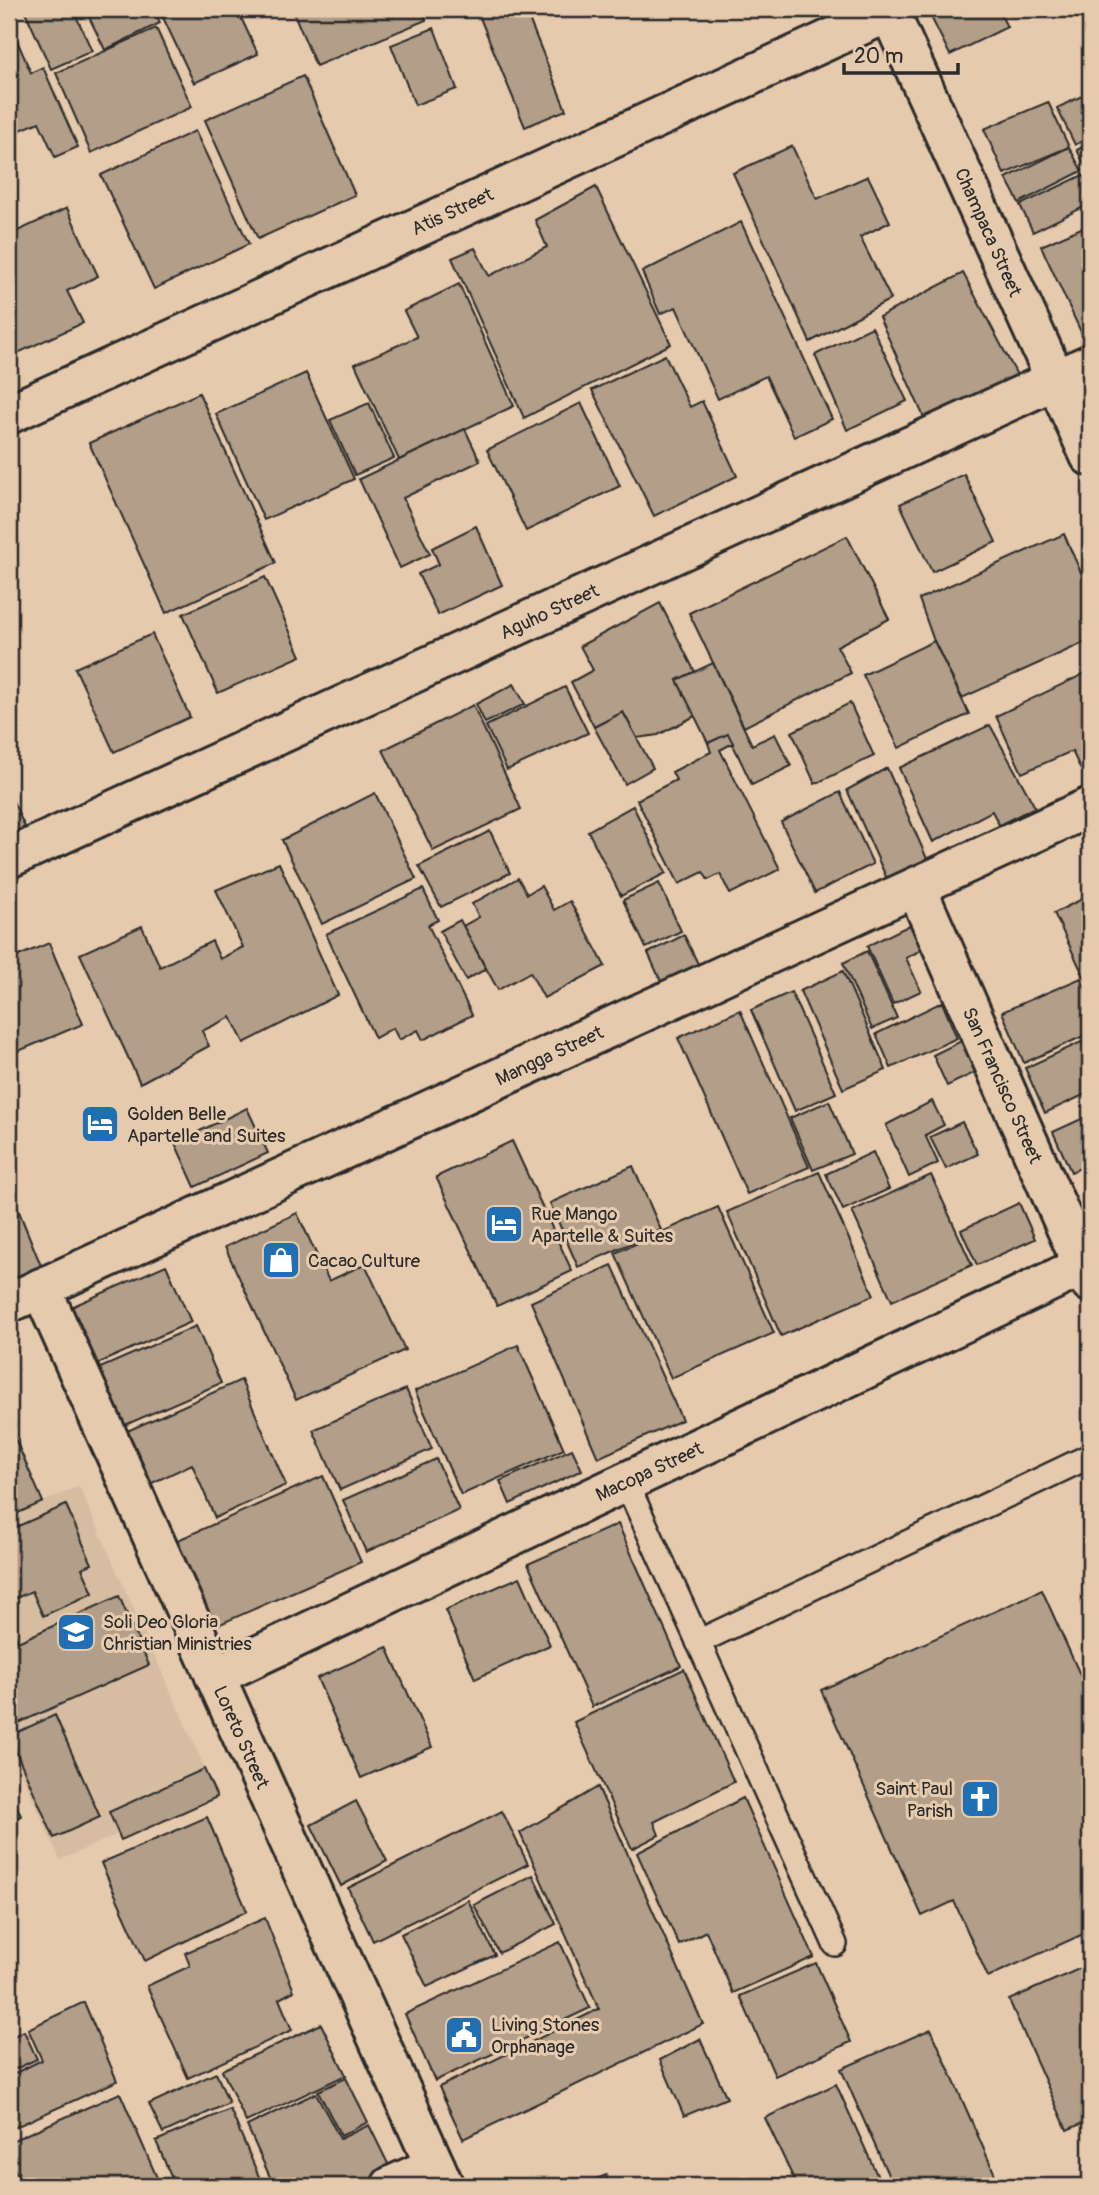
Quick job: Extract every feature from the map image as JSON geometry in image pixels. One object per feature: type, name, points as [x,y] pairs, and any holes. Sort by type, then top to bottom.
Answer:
[{"type":"street","name":"Champaca Street","points":[[891,10],[1090,456]]},
{"type":"street","name":"Atis Street","points":[[9,414],[891,10]]},
{"type":"street","name":"Aguho Street","points":[[9,858],[1090,364]]},
{"type":"street","name":"Mangga Street","points":[[25,1296],[1090,807]]},
{"type":"street","name":"San Francisco Street","points":[[916,887],[1087,1274]]},
{"type":"street","name":"Macopa Street","points":[[215,1676],[626,1482],[1087,1274]]},
{"type":"street","name":"Loreto Street","points":[[25,1296],[215,1676],[439,2176]]},
{"type":"street","points":[[391,2186],[439,2176]]},
{"type":"lane","points":[[698,1642],[1090,1456]]},
{"type":"lane","points":[[626,1482],[835,1944]]},
{"type":"shaded area","name":"Soli Deo Gloria Christian Ministries","points":[[79,1486],[215,1791],[60,1860],[9,1746],[9,1517]]},
{"type":"building","points":[[24,9],[73,9],[92,51],[51,69]]},
{"type":"building","points":[[85,9],[154,9],[160,23],[105,50]]},
{"type":"building","points":[[159,9],[237,9],[258,54],[194,83]]},
{"type":"building","points":[[292,9],[422,9],[426,20],[316,66]]},
{"type":"building","points":[[487,9],[525,9],[566,110],[525,127],[478,13]]},
{"type":"building","points":[[947,9],[998,9],[1007,27],[950,55],[931,17]]},
{"type":"building","points":[[9,22],[31,73],[43,67],[78,147],[55,157],[39,122],[9,135]]},
{"type":"building","points":[[156,28],[192,107],[91,153],[56,73]]},
{"type":"building","points":[[434,28],[457,89],[415,105],[391,45]]},
{"type":"building","points":[[303,76],[355,195],[258,239],[205,120]]},
{"type":"building","points":[[1090,92],[1090,137],[1075,145],[1057,108]]},
{"type":"building","points":[[1048,102],[1069,147],[1004,174],[984,129]]},
{"type":"building","points":[[195,131],[249,244],[154,289],[101,175]]},
{"type":"building","points":[[1090,143],[1090,175],[1077,150]]},
{"type":"building","points":[[792,146],[817,199],[868,176],[890,222],[860,237],[891,299],[810,342],[733,173]]},
{"type":"building","points":[[1069,147],[1082,171],[1019,203],[1006,178]]},
{"type":"building","points":[[1083,175],[1090,188],[1090,204],[1033,232],[1020,205]]},
{"type":"building","points":[[596,187],[671,344],[524,418],[452,258],[475,248],[489,276],[547,247],[535,220]]},
{"type":"building","points":[[67,208],[98,276],[67,291],[83,323],[9,357],[9,212],[18,231]]},
{"type":"building","points":[[741,222],[832,419],[794,437],[766,376],[718,399],[676,307],[660,314],[642,272]]},
{"type":"building","points":[[1090,224],[1090,341],[1086,343],[1041,246]]},
{"type":"building","points":[[963,273],[1017,375],[926,422],[879,317]]},
{"type":"building","points":[[459,284],[514,406],[399,460],[355,364],[417,337],[404,311]]},
{"type":"building","points":[[872,327],[907,401],[847,430],[815,355]]},
{"type":"building","points":[[665,355],[690,407],[702,401],[737,476],[654,516],[592,390]]},
{"type":"building","points":[[306,373],[354,479],[264,520],[216,414]]},
{"type":"building","points":[[199,393],[276,563],[166,613],[89,443]]},
{"type":"building","points":[[369,403],[394,458],[355,475],[330,420]]},
{"type":"building","points":[[581,403],[620,486],[526,531],[487,450]]},
{"type":"building","points":[[465,429],[480,461],[403,498],[430,554],[400,568],[359,479]]},
{"type":"building","points":[[964,474],[996,542],[932,572],[900,504]]},
{"type":"building","points":[[476,526],[502,585],[438,615],[418,574],[439,564],[432,548]]},
{"type":"building","points":[[1064,534],[1090,593],[1090,640],[962,698],[934,641],[919,599]]},
{"type":"building","points":[[847,536],[889,619],[837,646],[851,673],[744,727],[689,613]]},
{"type":"building","points":[[265,577],[301,656],[218,693],[183,614]]},
{"type":"building","points":[[660,603],[695,672],[677,680],[695,716],[658,735],[637,738],[623,712],[594,727],[571,682],[593,670],[580,646]]},
{"type":"building","points":[[152,634],[190,717],[114,752],[75,668]]},
{"type":"building","points":[[934,641],[969,714],[899,748],[863,675]]},
{"type":"building","points":[[713,663],[752,745],[775,734],[791,766],[752,785],[728,734],[708,743],[677,680]]},
{"type":"building","points":[[1090,671],[1090,771],[1083,774],[1072,751],[1022,773],[996,716]]},
{"type":"building","points":[[514,684],[525,704],[485,723],[476,704]]},
{"type":"building","points":[[565,687],[588,733],[507,770],[486,726]]},
{"type":"building","points":[[850,703],[874,756],[815,784],[792,732]]},
{"type":"building","points":[[473,705],[521,809],[433,851],[383,750]]},
{"type":"building","points":[[623,712],[653,768],[625,784],[594,727]]},
{"type":"building","points":[[990,725],[1035,807],[999,825],[992,811],[933,842],[899,768]]},
{"type":"building","points":[[728,734],[733,743],[720,750],[780,869],[730,894],[720,874],[708,880],[703,872],[679,884],[637,800],[676,780],[672,772],[711,752],[708,743]]},
{"type":"building","points":[[887,768],[928,861],[887,879],[847,790]]},
{"type":"building","points":[[840,792],[873,864],[815,893],[781,822]]},
{"type":"building","points":[[9,793],[25,827],[9,835]]},
{"type":"building","points":[[375,793],[416,879],[322,924],[282,840]]},
{"type":"building","points":[[633,806],[666,873],[621,896],[588,831]]},
{"type":"building","points":[[490,831],[510,873],[441,907],[419,866]]},
{"type":"building","points":[[279,863],[338,995],[244,1043],[231,1017],[202,1031],[209,1046],[140,1083],[80,954],[142,926],[160,967],[212,941],[220,959],[243,947],[216,890]]},
{"type":"building","points":[[518,878],[527,894],[541,886],[554,910],[570,901],[605,966],[544,998],[530,972],[498,990],[463,926],[479,917],[472,904]]},
{"type":"building","points":[[659,883],[681,931],[646,948],[623,900]]},
{"type":"building","points":[[423,889],[438,920],[428,925],[472,1015],[423,1040],[418,1030],[399,1040],[393,1028],[375,1038],[326,934]]},
{"type":"building","points":[[1090,895],[1090,989],[1054,913]]},
{"type":"building","points":[[460,920],[486,969],[466,980],[440,931]]},
{"type":"building","points":[[916,922],[927,947],[906,958],[921,991],[893,1004],[867,946]]},
{"type":"building","points":[[684,935],[700,968],[663,986],[648,953]]},
{"type":"building","points":[[49,943],[83,1024],[9,1055],[9,960]]},
{"type":"building","points":[[867,951],[897,1018],[872,1029],[843,963]]},
{"type":"building","points":[[843,971],[886,1070],[843,1089],[800,991]]},
{"type":"building","points":[[1081,978],[1090,999],[1090,1033],[1024,1063],[1002,1012]]},
{"type":"building","points":[[791,992],[836,1093],[795,1111],[751,1010]]},
{"type":"building","points":[[942,1002],[957,1038],[891,1068],[876,1034]]},
{"type":"building","points":[[740,1010],[809,1167],[747,1194],[678,1038]]},
{"type":"building","points":[[1090,1038],[1090,1092],[1045,1113],[1025,1068]]},
{"type":"building","points":[[961,1041],[976,1072],[947,1086],[933,1055]]},
{"type":"building","points":[[829,1101],[852,1154],[813,1170],[790,1118]]},
{"type":"building","points":[[932,1101],[944,1125],[925,1135],[938,1163],[909,1177],[886,1125]]},
{"type":"building","points":[[247,1108],[268,1153],[195,1187],[175,1143]]},
{"type":"building","points":[[1090,1115],[1090,1164],[1071,1172],[1053,1132]]},
{"type":"building","points":[[962,1122],[978,1154],[946,1169],[930,1137]]},
{"type":"building","name":"Rue Mango Apartelle & Suites","points":[[512,1141],[572,1271],[497,1306],[436,1177]]},
{"type":"building","points":[[873,1152],[889,1189],[843,1210],[826,1174]]},
{"type":"building","points":[[633,1166],[661,1230],[578,1267],[550,1203]]},
{"type":"building","points":[[819,1172],[874,1295],[781,1336],[727,1212]]},
{"type":"building","points":[[931,1175],[972,1265],[892,1301],[852,1211]]},
{"type":"building","points":[[9,1187],[42,1268],[9,1284]]},
{"type":"building","points":[[1019,1203],[1035,1239],[977,1265],[961,1230]]},
{"type":"building","points":[[718,1207],[774,1333],[671,1378],[615,1253]]},
{"type":"building","points":[[297,1213],[329,1281],[365,1264],[405,1350],[296,1400],[225,1247]]},
{"type":"building","points":[[166,1265],[191,1322],[97,1364],[71,1307]]},
{"type":"building","points":[[612,1265],[682,1420],[598,1458],[531,1302]]},
{"type":"building","points":[[196,1326],[221,1383],[123,1426],[98,1369]]},
{"type":"building","points":[[518,1345],[564,1449],[461,1495],[415,1391]]},
{"type":"building","points":[[241,1380],[286,1485],[215,1518],[192,1464],[148,1485],[125,1432]]},
{"type":"building","points":[[406,1389],[432,1449],[340,1490],[313,1430]]},
{"type":"building","points":[[9,1425],[43,1502],[9,1517]]},
{"type":"building","points":[[572,1449],[582,1470],[510,1504],[500,1481]]},
{"type":"building","points":[[436,1459],[459,1510],[366,1552],[343,1500]]},
{"type":"building","points":[[323,1476],[361,1562],[209,1629],[171,1543]]},
{"type":"building","points":[[66,1505],[92,1564],[82,1568],[93,1593],[43,1616],[32,1591],[9,1601],[9,1530]]},
{"type":"building","points":[[618,1524],[681,1666],[592,1707],[528,1564]]},
{"type":"building","points":[[520,1577],[550,1645],[475,1679],[445,1610]]},
{"type":"building","name":"Saint Paul Parish","points":[[1042,1590],[1090,1697],[1090,1931],[988,1977],[954,1901],[922,1916],[821,1690]]},
{"type":"building","points":[[119,1596],[149,1665],[12,1726],[9,1718],[9,1646]]},
{"type":"building","points":[[9,1620],[17,1639],[9,1642]]},
{"type":"building","points":[[387,1647],[432,1747],[361,1778],[317,1678]]},
{"type":"building","points":[[684,1669],[734,1782],[654,1822],[659,1835],[632,1849],[574,1722]]},
{"type":"building","points":[[55,1715],[100,1817],[54,1838],[9,1736]]},
{"type":"building","points":[[204,1769],[217,1797],[121,1840],[109,1812]]},
{"type":"building","points":[[9,1787],[21,1816],[9,1821]]},
{"type":"building","points":[[598,1787],[703,2024],[463,2139],[439,2087],[599,2009],[520,1833]]},
{"type":"building","points":[[743,1798],[814,1957],[733,1993],[706,1931],[679,1945],[637,1853]]},
{"type":"building","points":[[356,1801],[387,1861],[341,1886],[311,1825]]},
{"type":"building","points":[[502,1811],[528,1864],[373,1941],[348,1888]]},
{"type":"building","points":[[207,1817],[247,1911],[145,1961],[101,1863]]},
{"type":"building","points":[[533,1875],[556,1924],[499,1953],[474,1905]]},
{"type":"building","points":[[468,1900],[495,1955],[427,1987],[401,1934]]},
{"type":"building","points":[[265,1918],[294,1991],[279,1999],[292,2030],[188,2078],[147,1986],[190,1966],[185,1953]]},
{"type":"building","points":[[560,1942],[590,2008],[435,2081],[405,2014]]},
{"type":"building","points":[[816,1963],[851,2042],[775,2076],[740,1996]]},
{"type":"building","points":[[1090,1964],[1090,2120],[1067,2130],[1009,2000]]},
{"type":"building","points":[[84,2002],[117,2081],[9,2130],[9,2076],[42,2060],[28,2029]]},
{"type":"building","points":[[321,2024],[346,2075],[246,2122],[222,2070]]},
{"type":"building","points":[[931,2029],[1000,2186],[893,2186],[841,2069]]},
{"type":"building","points":[[24,2031],[37,2059],[9,2072],[9,2038]]},
{"type":"building","points":[[700,2039],[727,2098],[684,2116],[660,2060]]},
{"type":"building","points":[[216,2073],[229,2103],[163,2133],[149,2104]]},
{"type":"building","points":[[346,2078],[368,2122],[341,2136],[318,2091]]},
{"type":"building","points":[[836,2084],[882,2186],[797,2186],[765,2118]]},
{"type":"building","points":[[120,2093],[158,2180],[144,2186],[22,2186],[9,2157],[9,2142]]},
{"type":"building","points":[[316,2093],[340,2139],[369,2125],[395,2178],[377,2186],[274,2186],[247,2126]]},
{"type":"building","points":[[230,2109],[263,2186],[175,2186],[156,2141]]},
{"type":"building","points":[[606,2175],[610,2186],[580,2186]]},
{"type":"place","name":"Golden Belle Apartelle and Suites","points":[[100,1124]]},
{"type":"place","name":"Rue Mango Apartelle & Suites","points":[[504,1224]]},
{"type":"place","name":"Cacao Culture","points":[[281,1260]]},
{"type":"place","name":"Soli Deo Gloria Christian Ministries","points":[[76,1632]]},
{"type":"place","name":"Saint Paul Parish","points":[[980,1799]]},
{"type":"place","name":"Living Stones Orphanage","points":[[464,2035]]}]
